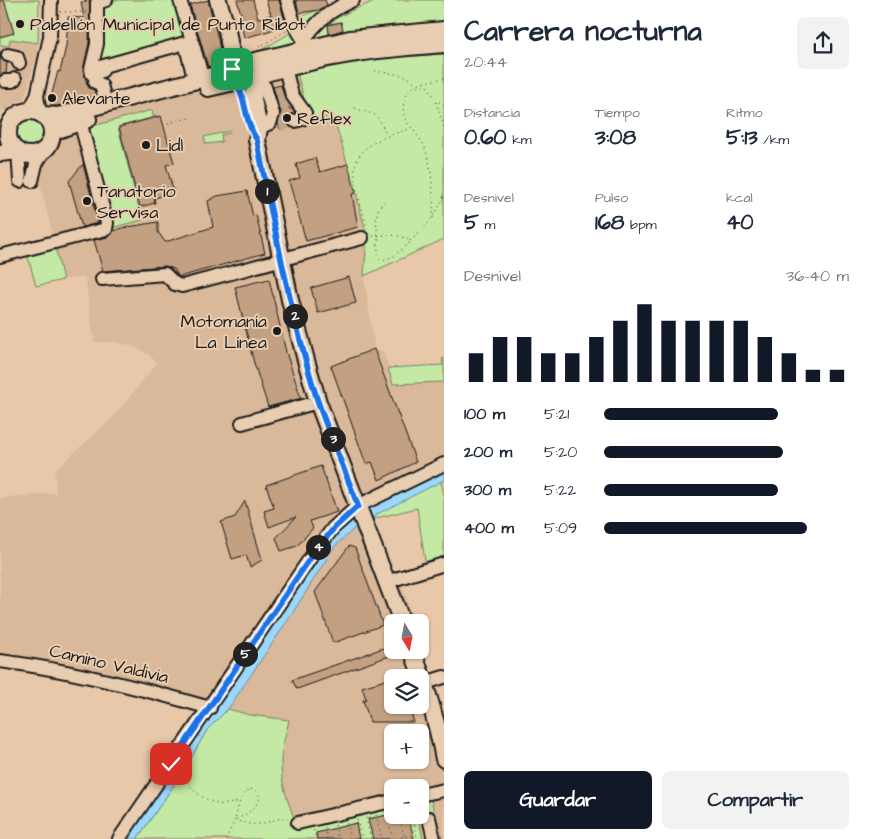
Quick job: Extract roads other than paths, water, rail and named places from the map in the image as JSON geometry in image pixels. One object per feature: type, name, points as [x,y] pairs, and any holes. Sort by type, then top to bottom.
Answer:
[{"type":"main road","points":[[218,0],[239,70],[250,130],[266,129]]},
{"type":"main road","points":[[52,132],[80,121],[239,70],[298,47],[350,39],[444,30]]},
{"type":"main road","points":[[239,70],[248,86],[256,79],[285,68],[336,55],[444,44]]},
{"type":"main road","points":[[20,118],[58,116],[239,70]]},
{"type":"main road","points":[[256,79],[253,100],[266,129],[282,260],[304,355],[318,402],[399,614]]},
{"type":"main road","points":[[0,153],[18,151],[31,155],[44,151],[52,139],[51,126],[20,118]]},
{"type":"main road","points":[[18,151],[9,140],[20,118]]},
{"type":"main road","points":[[429,693],[440,721],[444,759]]},
{"type":"street","points":[[106,0],[97,2],[96,44],[91,69],[92,74],[102,71],[100,66],[184,43],[193,74],[201,72],[184,1]]},
{"type":"street","points":[[287,0],[295,26],[298,47]]},
{"type":"street","points":[[298,47],[335,4],[353,0]]},
{"type":"street","points":[[20,118],[37,96],[47,56],[52,6]]},
{"type":"street","points":[[8,55],[17,57],[20,63]]},
{"type":"street","points":[[266,129],[273,114],[282,102],[292,95],[285,68]]},
{"type":"street","points":[[256,79],[282,102],[305,113],[302,119],[294,121]]},
{"type":"street","points":[[95,82],[98,82],[100,85],[106,104]]},
{"type":"street","points":[[0,256],[106,229],[107,225],[80,121]]},
{"type":"street","points":[[18,151],[26,181],[44,151]]},
{"type":"street","points":[[102,279],[165,274],[175,284],[182,286],[362,238]]},
{"type":"street","points":[[242,424],[318,402]]},
{"type":"street","points":[[120,839],[311,557],[334,528],[358,506],[444,464]]},
{"type":"street","points":[[386,582],[444,564]]},
{"type":"street","name":"Camino Valdivia","points":[[0,661],[34,665],[136,687],[210,708]]},
{"type":"street","points":[[429,682],[444,677]]},
{"type":"street","points":[[429,793],[444,790]]},
{"type":"street","points":[[298,822],[384,807]]},
{"type":"street","points":[[429,818],[434,839]]},
{"type":"water","points":[[444,470],[444,480],[357,526],[334,547],[292,614],[228,709],[207,730],[183,772],[137,839],[123,839],[217,707],[217,704],[341,524],[372,506]]},
{"type":"tunnel","points":[[276,104],[288,101]]},
{"type":"tunnel","points":[[279,125],[295,121]]},
{"type":"place","name":"Pabellón Municipal de Punto Ribot","points":[[20,24]]},
{"type":"place","name":"Alevante","points":[[52,98]]},
{"type":"place","name":"Reflex","points":[[287,118]]},
{"type":"place","name":"Lidl","points":[[146,145]]},
{"type":"place","name":"Tanatorio Servisa","points":[[87,201]]},
{"type":"place","name":"Motomanía La Línea","points":[[277,331]]}]
